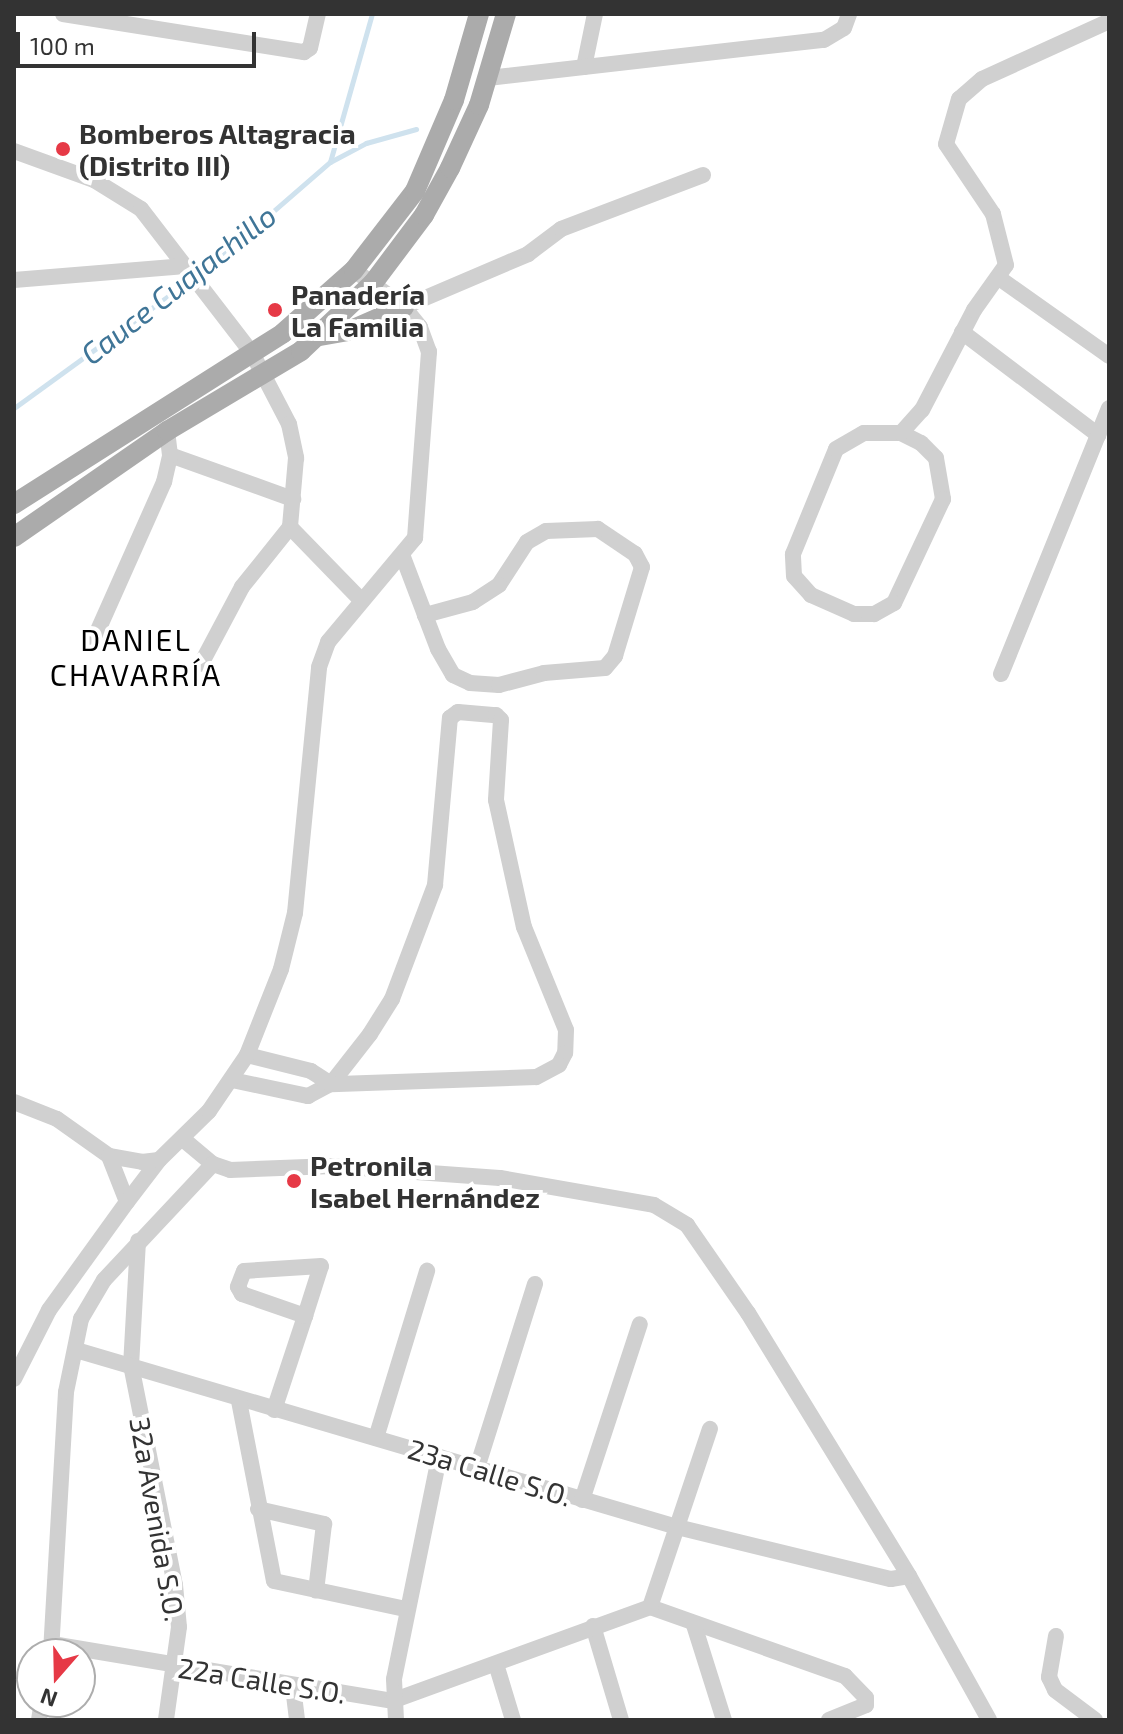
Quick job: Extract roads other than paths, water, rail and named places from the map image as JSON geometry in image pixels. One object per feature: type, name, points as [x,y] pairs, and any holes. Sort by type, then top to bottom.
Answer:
[{"type":"main road","points":[[14,504],[283,333],[354,270],[415,191],[440,139],[479,14]]},
{"type":"main road","points":[[14,537],[167,431],[264,375],[320,336],[373,283],[424,215],[469,130],[506,14]]},
{"type":"main road","points":[[320,336],[349,331],[404,307]]},
{"type":"street","points":[[63,14],[304,52],[310,48],[318,14]]},
{"type":"street","points":[[584,67],[595,14]]},
{"type":"street","points":[[488,78],[824,40],[844,28],[849,14]]},
{"type":"street","points":[[901,433],[936,458],[943,499],[894,603],[874,614],[833,608],[794,576],[793,554],[836,449],[864,433],[901,433],[922,410],[962,332],[999,278],[1006,251],[993,214],[954,164],[946,144],[949,122],[959,99],[982,79],[1109,21]]},
{"type":"street","points":[[14,151],[94,180],[141,209],[252,353],[289,424],[296,458],[290,527],[242,587],[201,664]]},
{"type":"street","points":[[404,307],[528,254],[561,229],[703,175]]},
{"type":"street","points":[[14,280],[188,268]]},
{"type":"street","points":[[14,1379],[49,1310],[159,1160],[184,1140],[232,1080],[247,1055],[281,969],[295,913],[319,667],[328,642],[403,557],[415,538],[421,512],[429,352],[420,327],[404,307],[354,270]]},
{"type":"street","points":[[999,278],[1109,356]]},
{"type":"street","points":[[962,332],[1098,435]]},
{"type":"street","points":[[1001,674],[1109,408]]},
{"type":"street","points":[[91,646],[155,506],[170,455],[167,431]]},
{"type":"street","points":[[170,455],[293,499]]},
{"type":"street","points":[[290,527],[362,601]]},
{"type":"street","points":[[403,557],[425,615],[453,675],[470,683],[499,685],[544,673],[605,668],[615,656],[642,567],[635,554],[598,529],[546,531],[527,542],[499,585],[473,602],[425,615]]},
{"type":"street","points":[[232,1080],[308,1096],[331,1084],[536,1077],[552,1071],[565,1053],[566,1030],[524,927],[495,786],[501,720],[496,715],[458,712],[450,718],[442,834],[426,917],[392,999],[331,1084]]},
{"type":"street","points":[[247,1055],[311,1071],[331,1084]]},
{"type":"street","points":[[14,1102],[57,1119],[109,1156],[159,1160]]},
{"type":"street","points":[[184,1140],[213,1164],[252,1172],[333,1166],[407,1168],[654,1205],[687,1225],[748,1313],[909,1576],[989,1720]]},
{"type":"street","points":[[109,1156],[127,1202]]},
{"type":"street","points":[[52,1638],[66,1392],[81,1319],[104,1280],[213,1164]]},
{"type":"street","name":"32a Avenida S.O.","points":[[138,1241],[131,1365],[175,1585],[175,1666],[166,1720]]},
{"type":"street","points":[[274,1410],[305,1316],[321,1266],[244,1271],[238,1287],[242,1294],[305,1316]]},
{"type":"street","points":[[376,1438],[427,1271]]},
{"type":"street","points":[[477,1468],[535,1284]]},
{"type":"street","points":[[582,1500],[640,1324]]},
{"type":"street","name":"23a Calle S.O.","points":[[76,1350],[239,1401],[677,1527],[891,1579],[909,1576]]},
{"type":"street","points":[[239,1401],[274,1581],[406,1609]]},
{"type":"street","points":[[710,1429],[650,1607],[845,1676],[866,1698],[866,1705],[829,1720]]},
{"type":"street","points":[[396,1720],[392,1701],[406,1609],[439,1457]]},
{"type":"street","points":[[258,1509],[324,1524],[316,1591]]},
{"type":"street","name":"22a Calle S.O.","points":[[96,1655],[392,1701],[650,1607]]},
{"type":"street","points":[[694,1625],[724,1720]]},
{"type":"street","points":[[593,1626],[621,1720]]},
{"type":"street","points":[[1056,1636],[1049,1677],[1055,1690],[1095,1720]]},
{"type":"street","points":[[496,1664],[513,1720]]},
{"type":"street","points":[[293,1687],[297,1720]]},
{"type":"waterway","name":"Cauce Cuajachillo","points":[[330,162],[372,14]]},
{"type":"waterway","name":"Cauce Cuajachillo","points":[[14,408],[211,265],[330,162],[366,143],[416,129]]},
{"type":"place","name":"Bomberos Altagracia (Distrito III)","points":[[63,149]]},
{"type":"place","name":"Panadería La Familia","points":[[275,310]]},
{"type":"place","name":"Petronila Isabel Hernández","points":[[294,1181]]},
{"type":"district","name":"DANIEL CHAVARRÍA","points":[[136,656]]}]
